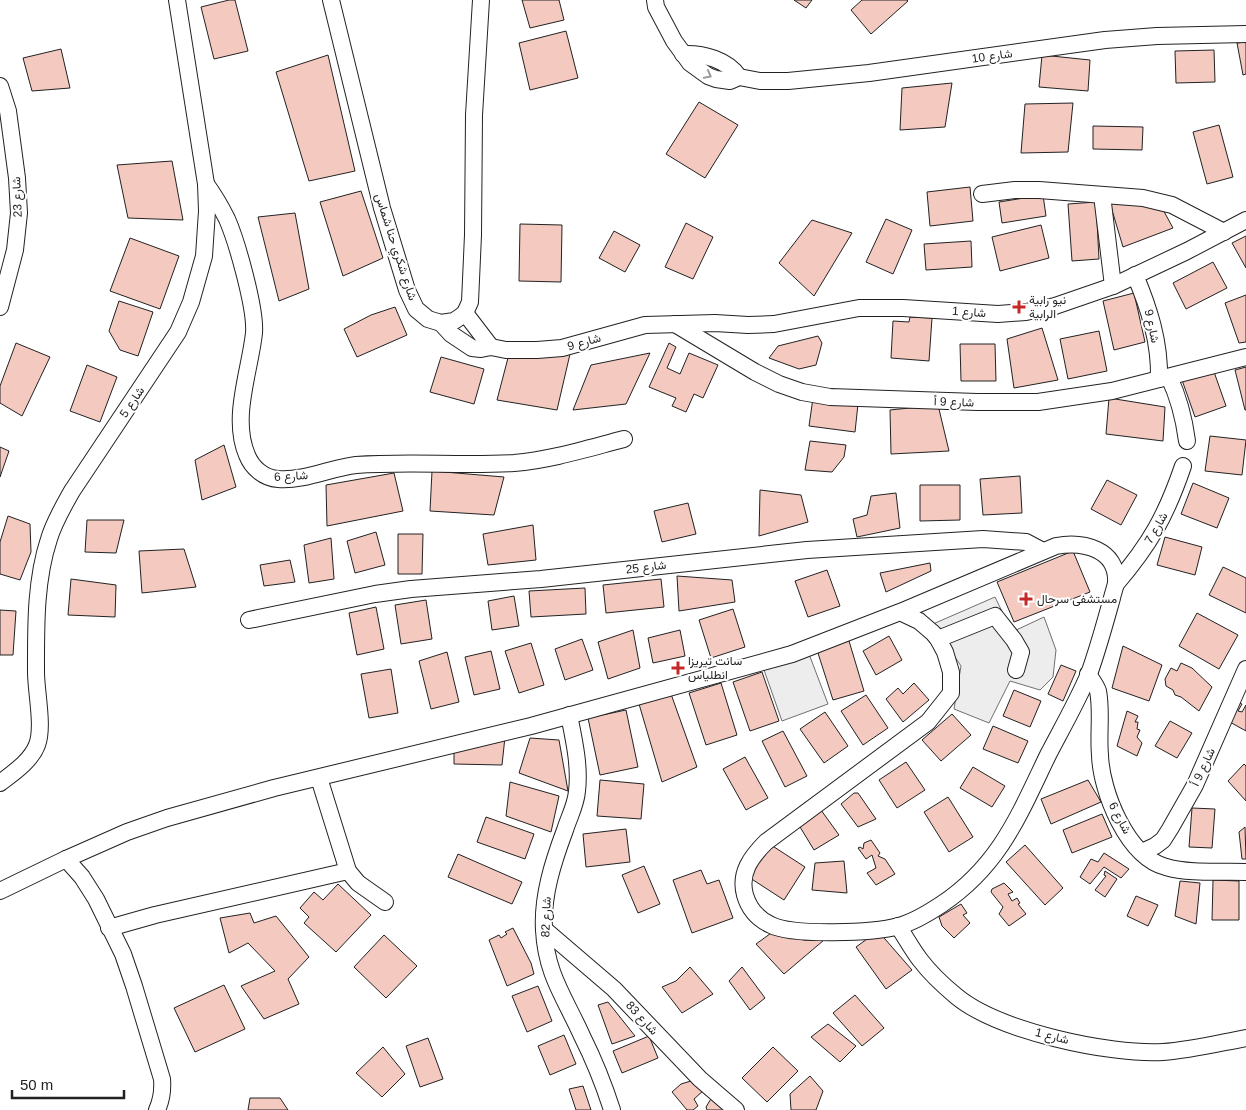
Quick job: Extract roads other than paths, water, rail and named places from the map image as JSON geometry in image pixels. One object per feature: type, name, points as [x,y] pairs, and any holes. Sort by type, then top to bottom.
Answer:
[{"type":"street","name":"شارع 5","points":[[0,783],[14,773],[28,758],[37,744],[39,726],[36,673],[37,616],[39,586],[48,540],[58,516],[72,491],[178,332],[191,302],[204,256],[207,211],[206,184],[177,0]]},
{"type":"street","name":"شارع شكري حنا شماس","points":[[331,0],[382,208],[407,290],[416,310],[428,319],[441,323]]},
{"type":"street","points":[[441,323],[454,321],[465,313],[470,302],[474,114],[481,0]]},
{"type":"street","name":"شارع 10","points":[[655,0],[656,7],[674,41],[690,63],[708,76],[730,81],[739,77],[760,81],[788,81],[1105,40],[1157,36],[1246,34]]},
{"type":"street","name":"شارع 23","points":[[0,86],[8,112],[17,178],[19,213],[15,250],[0,307]]},
{"type":"street","name":"شارع 6","points":[[206,184],[214,194],[227,220],[252,306],[254,330],[247,370],[240,434],[247,456],[256,470],[267,477],[278,479],[304,477],[354,465],[515,463],[551,457],[624,439]]},
{"type":"street","points":[[982,194],[1015,190],[1143,198],[1172,205],[1224,232]]},
{"type":"street","points":[[1102,195],[1113,286]]},
{"type":"street","name":"شارع 1","points":[[675,324],[774,324],[859,308],[902,308],[998,314],[1026,312],[1056,306],[1113,286],[1246,220]]},
{"type":"street","name":"شارع 9","points":[[1135,275],[1145,299],[1154,331],[1159,369],[1164,378]]},
{"type":"street","points":[[465,313],[491,347]]},
{"type":"street","name":"شارع 9","points":[[441,323],[451,334],[472,348],[491,347],[514,350],[562,348],[645,325],[675,324]]},
{"type":"street","name":"شارع 9 أ","points":[[675,324],[755,372],[779,384],[802,392],[830,396],[977,402],[1038,402],[1112,391],[1246,357]]},
{"type":"street","points":[[1164,378],[1180,404],[1187,441]]},
{"type":"street","name":"شارع 7","points":[[1116,584],[1138,558],[1157,529],[1172,498],[1183,466]]},
{"type":"street","name":"شارع 25","points":[[249,620],[375,594],[411,589],[541,579],[807,550],[983,539],[1026,542],[1044,551]]},
{"type":"street","points":[[0,891],[127,832],[167,818],[319,778],[531,726],[792,654],[900,612],[1056,546],[1070,544],[1096,549],[1108,556],[1114,571],[1116,584],[1088,674],[1010,834],[980,873],[962,890],[921,916],[898,926],[869,930],[810,932],[772,926],[757,916],[747,903],[743,886],[745,870],[753,855],[766,842],[921,727],[942,706],[951,693],[951,672],[945,652],[938,639],[919,621],[900,612]]},
{"type":"street","points":[[938,639],[995,616],[1022,652],[1016,670]]},
{"type":"street","name":"شارع 9 أ","points":[[1142,852],[1163,840],[1170,829],[1195,785],[1246,669]]},
{"type":"street","name":"شارع 6","points":[[1088,674],[1098,690],[1099,754],[1103,780],[1117,817],[1126,832],[1142,852],[1155,862],[1166,867],[1183,870],[1246,872]]},
{"type":"street","name":"شارع 82","points":[[569,716],[576,758],[578,790],[548,886],[544,929],[548,962],[552,976],[583,1036],[602,1080],[612,1110]]},
{"type":"street","points":[[319,778],[348,870],[358,883],[385,902]]},
{"type":"street","points":[[66,859],[82,877],[96,899],[123,954],[162,1079],[163,1091],[158,1110]]},
{"type":"street","points":[[109,928],[155,915],[348,870]]},
{"type":"street","name":"شارع 1","points":[[898,926],[921,962],[958,997],[980,1012],[1031,1031],[1094,1046],[1154,1052],[1196,1048],[1246,1038]]},
{"type":"street","name":"شارع 83","points":[[544,929],[614,989],[700,1079],[736,1110]]},
{"type":"place","name":"نيو رابية الرابية","points":[[1019,307]]},
{"type":"place","name":"مستشفى سرحال","points":[[1026,599]]},
{"type":"place","name":"سانت تيريزا انطلياس","points":[[678,668]]}]
